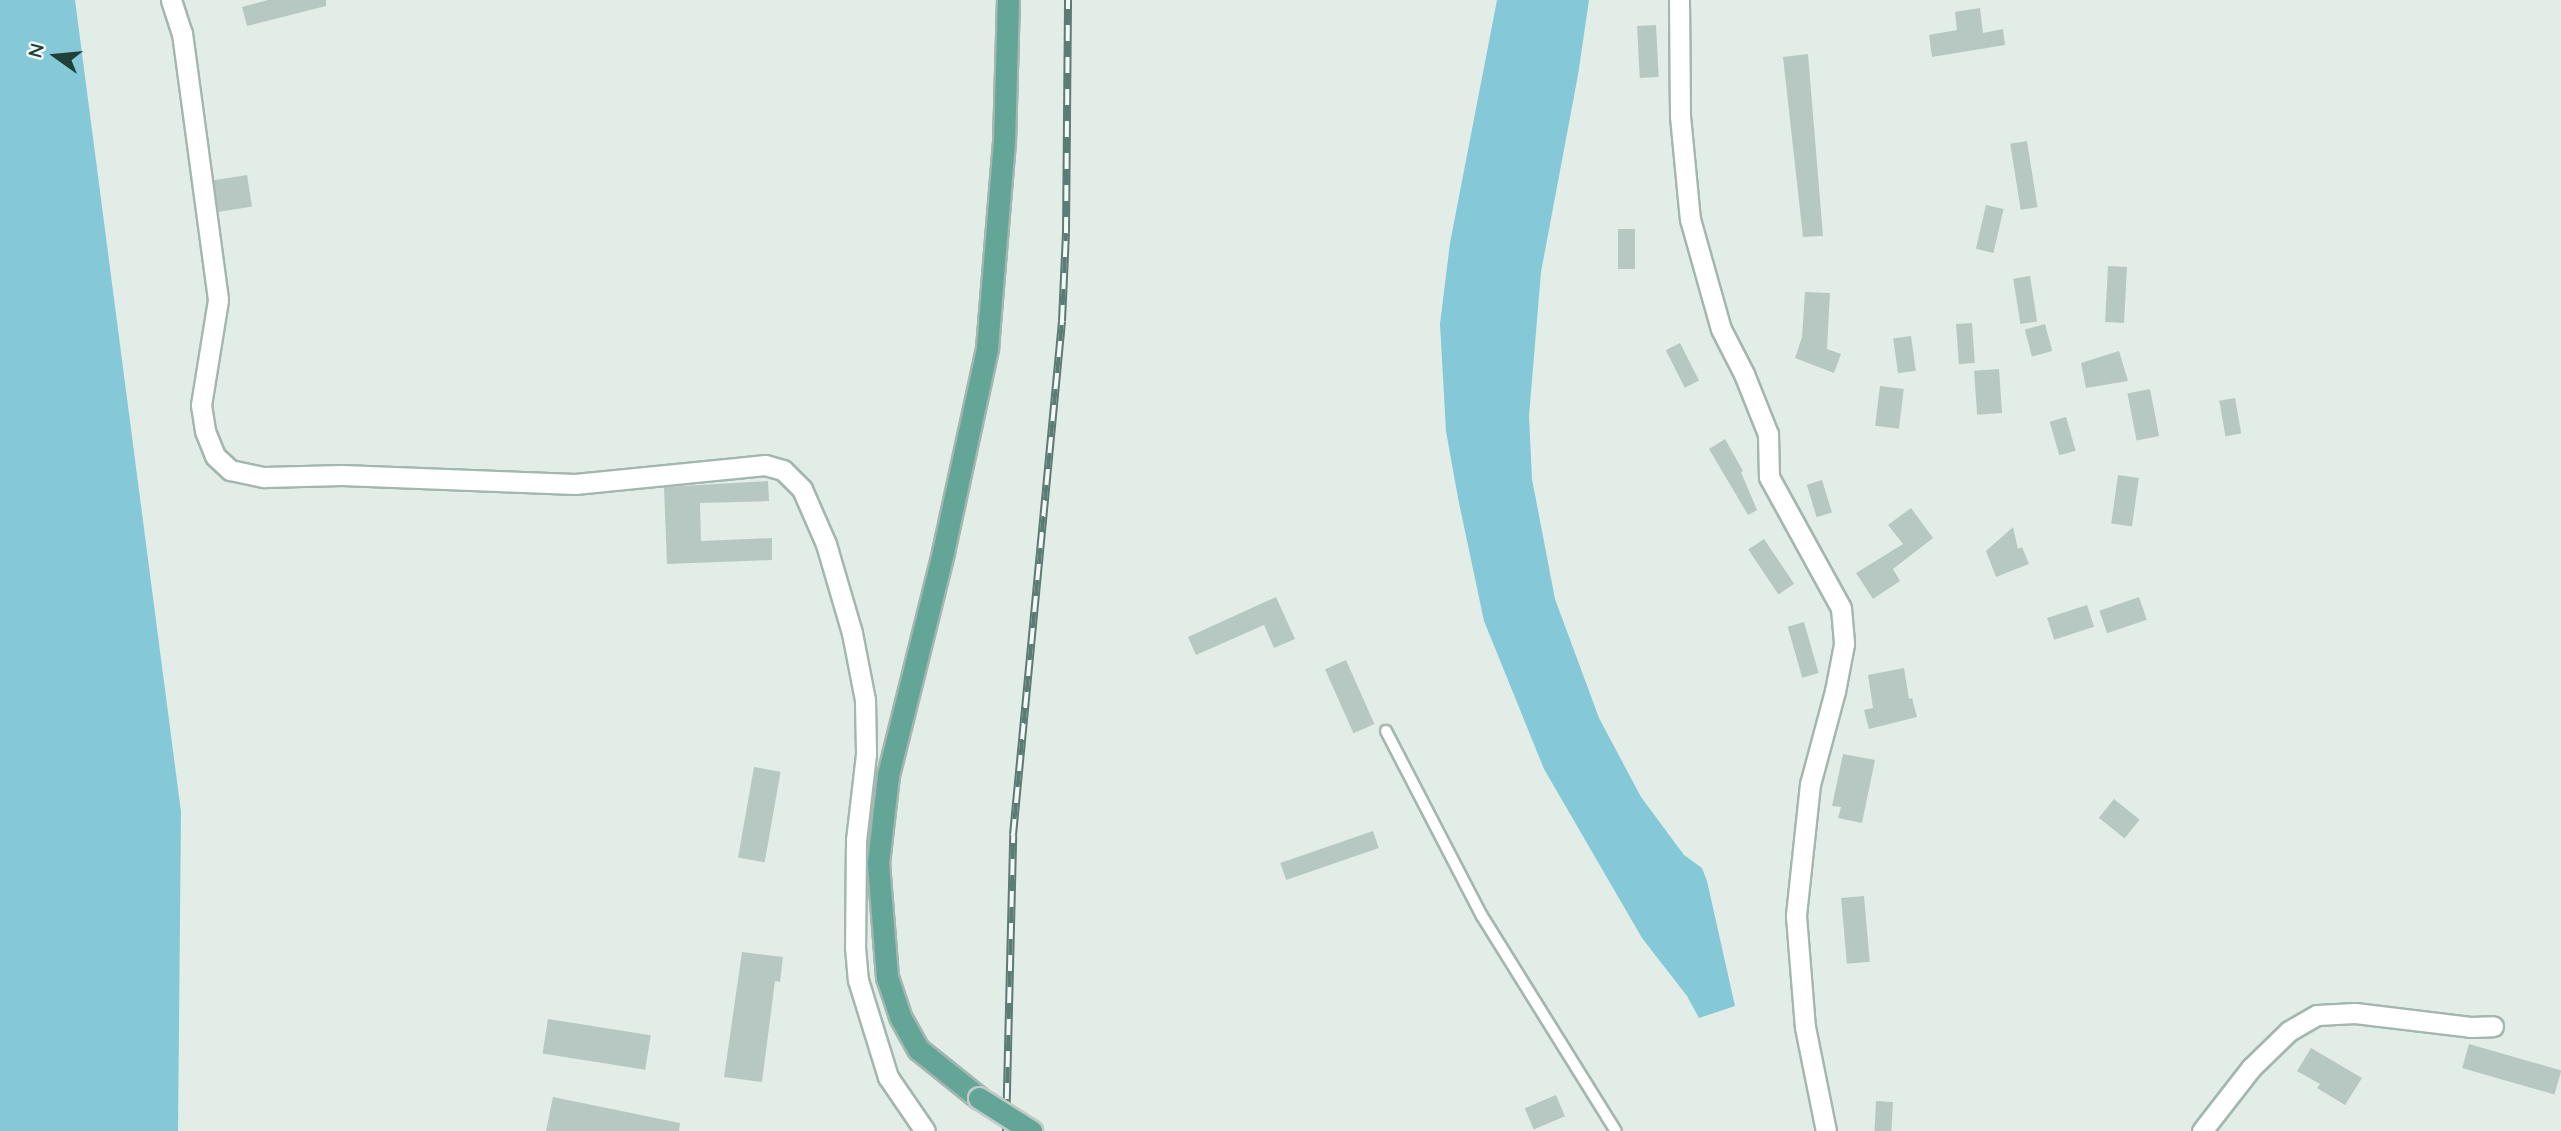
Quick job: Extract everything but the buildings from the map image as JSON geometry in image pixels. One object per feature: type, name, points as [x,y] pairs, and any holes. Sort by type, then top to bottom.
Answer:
[{"type":"main road","points":[[1008,0],[1004,142],[987,348],[943,552],[906,698],[881,814],[878,863],[887,977],[901,1016],[918,1049],[979,1098],[1031,1131]]},
{"type":"street","points":[[171,0],[182,33],[218,300],[201,405],[205,431],[215,456],[230,470],[264,477],[342,475],[575,484],[765,465],[783,470],[802,489],[826,544],[852,633],[865,700],[866,754],[856,840],[855,947],[858,980],[888,1077],[925,1131]]},
{"type":"street","points":[[1679,0],[1682,21],[1680,116],[1690,219],[1721,330],[1744,374],[1768,434],[1769,477],[1842,607],[1844,644],[1835,691],[1810,784],[1796,916],[1805,1027],[1826,1131]]},
{"type":"street","points":[[858,980],[887,977]]},
{"type":"street","points":[[2202,1131],[2251,1068],[2289,1031],[2317,1015],[2355,1013],[2470,1027],[2493,1026]]},
{"type":"lane","points":[[1386,731],[1482,916],[1616,1131]]},
{"type":"water","points":[[0,0],[75,0],[181,812],[178,1131],[0,1131]]},
{"type":"water","points":[[1497,0],[1589,0],[1578,75],[1541,272],[1529,416],[1532,479],[1555,599],[1599,718],[1641,797],[1684,855],[1702,868],[1707,881],[1735,1006],[1699,1018],[1687,996],[1642,938],[1544,769],[1484,621],[1458,498],[1446,431],[1440,324],[1450,243]]},
{"type":"railway","points":[[1006,1131],[1013,835],[1062,321],[1066,233],[1068,0]]}]
